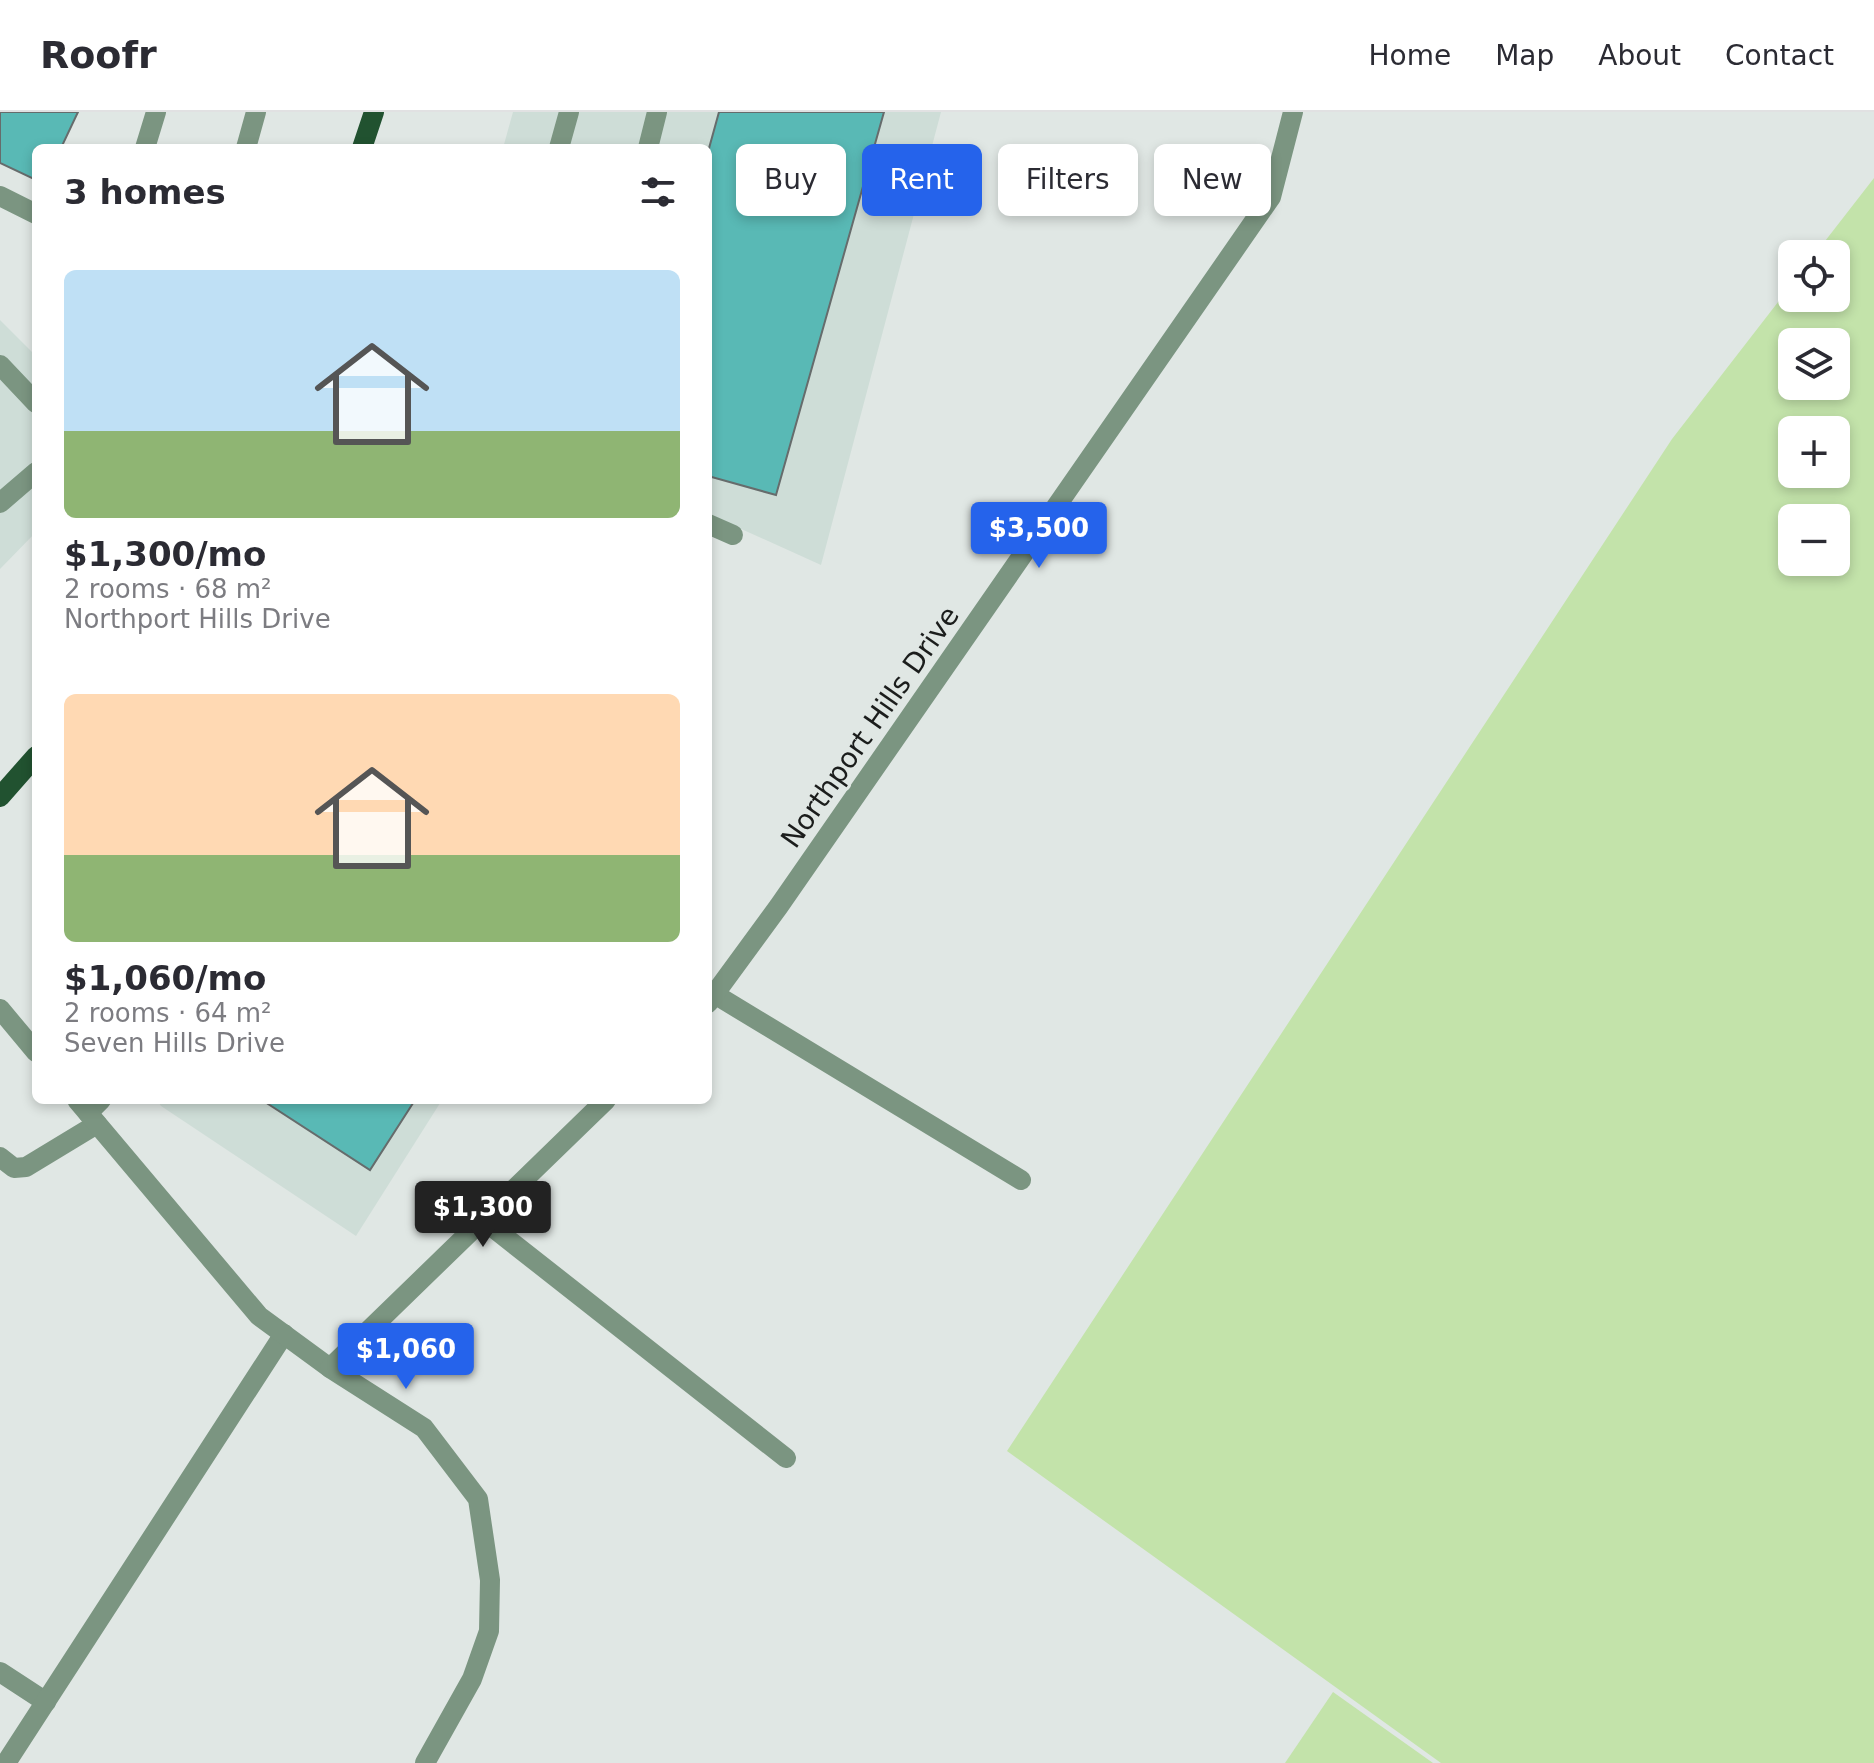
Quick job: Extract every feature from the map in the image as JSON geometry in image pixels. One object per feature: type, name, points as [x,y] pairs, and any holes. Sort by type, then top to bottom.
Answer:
[{"type":"main road","points":[[363,144],[374,112]]},
{"type":"main road","points":[[0,797],[32,761]]},
{"type":"street","points":[[146,144],[156,112]]},
{"type":"street","points":[[247,144],[256,112]]},
{"type":"street","points":[[560,144],[569,112]]},
{"type":"street","points":[[649,144],[657,112]]},
{"type":"street","name":"Northport Hills Drive","points":[[712,999],[1271,197],[1293,112]]},
{"type":"street","points":[[0,196],[32,212]]},
{"type":"street","points":[[0,365],[32,399]]},
{"type":"street","points":[[0,503],[32,475]]},
{"type":"street","points":[[712,526],[733,535]]},
{"type":"street","points":[[712,999],[1021,1180]]},
{"type":"street","points":[[0,1009],[32,1047]]},
{"type":"street","points":[[330,1368],[602,1104]]},
{"type":"street","points":[[0,1157],[14,1168],[26,1167],[91,1109],[259,1316],[330,1368],[424,1428],[478,1499],[490,1580],[489,1631],[472,1679],[425,1763]]},
{"type":"street","points":[[482,1219],[786,1458]]},
{"type":"street","points":[[6,1763],[284,1334]]},
{"type":"street","points":[[0,1672],[46,1702]]},
{"type":"shaded area","points":[[513,112],[941,112],[933,144],[862,144],[862,216],[913,216],[821,565],[712,516],[712,144],[504,144]]},
{"type":"shaded area","points":[[0,320],[32,352],[32,536],[0,569]]},
{"type":"shaded area","points":[[160,1104],[439,1104],[356,1236]]},
{"type":"green space","points":[[1874,178],[1874,1763],[1441,1763],[1007,1451],[1672,439],[1778,302],[1778,312],[1850,312],[1850,240],[1826,240]]},
{"type":"green space","points":[[1333,1692],[1433,1763],[1285,1763]]},
{"type":"building","points":[[0,112],[78,112],[63,144],[32,144],[32,178],[0,163]]},
{"type":"building","points":[[719,112],[884,112],[875,144],[862,144],[862,190],[776,495],[712,477],[712,144]]},
{"type":"building","points":[[268,1104],[412,1104],[370,1170]]}]
